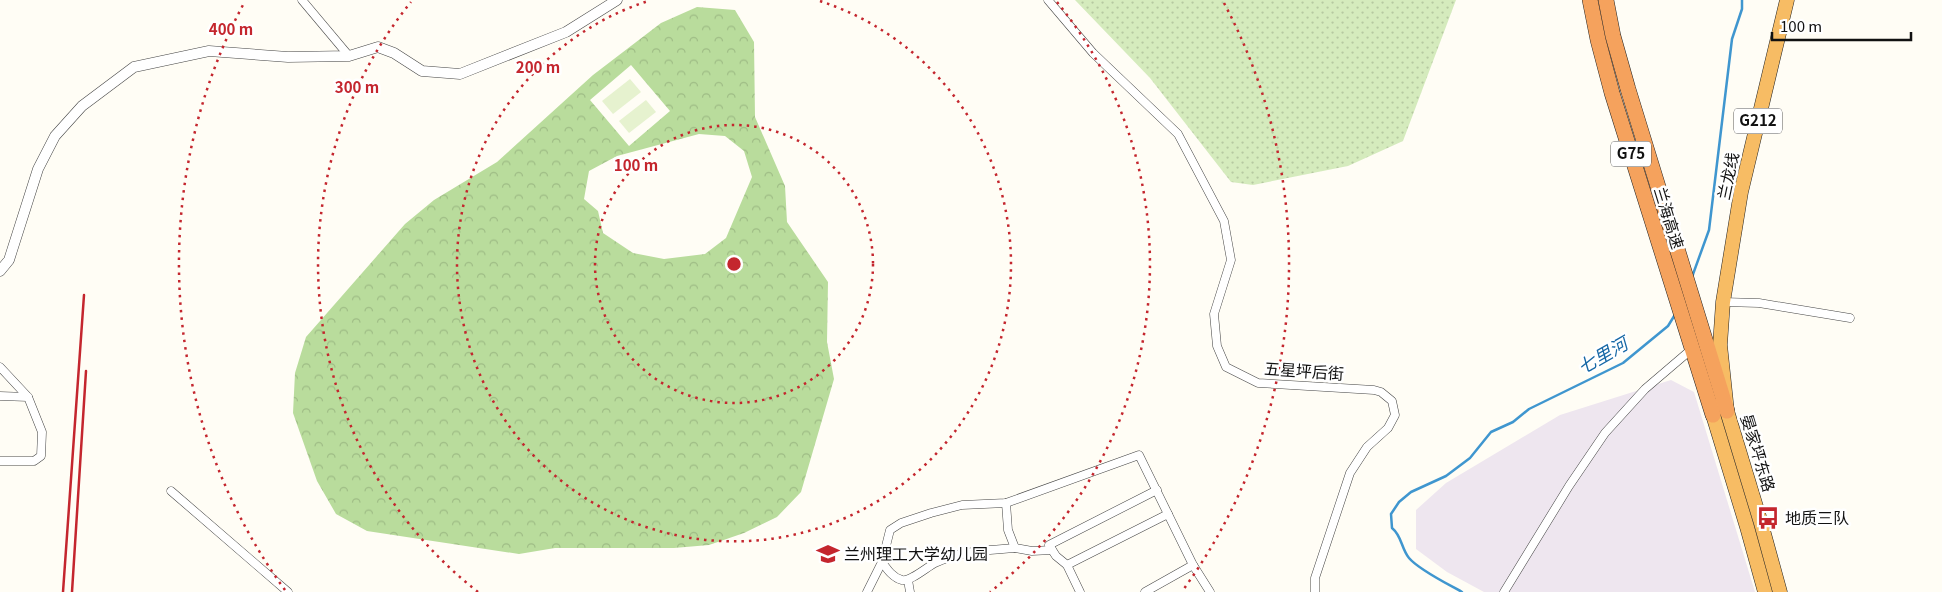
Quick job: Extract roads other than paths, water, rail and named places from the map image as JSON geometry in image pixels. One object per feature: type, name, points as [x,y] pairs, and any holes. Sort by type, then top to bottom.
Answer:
[{"type":"highway","name":"兰海高速","points":[[1590,0],[1612,93],[1678,306],[1692,350],[1720,413]]},
{"type":"highway","name":"兰海高速","points":[[1606,0],[1613,36],[1628,89],[1696,312],[1713,331],[1710,356],[1720,413]]},
{"type":"highway","name":"兰龙线","points":[[1720,413],[1720,345],[1713,331],[1714,319],[1787,0]]},
{"type":"highway","name":"兰龙线","points":[[1713,331],[1723,302],[1732,242]]},
{"type":"highway","name":"晏家坪东路","points":[[1720,413],[1747,527],[1765,592]]},
{"type":"highway","name":"晏家坪东路","points":[[1720,413],[1762,523],[1780,592]]},
{"type":"street","points":[[302,0],[350,56]]},
{"type":"street","points":[[0,271],[9,260],[38,169],[55,136],[82,106],[134,67],[209,51],[288,57],[350,56],[378,47],[394,53],[422,70],[460,74],[566,32],[617,0]]},
{"type":"street","name":"五星坪后街","points":[[1048,0],[1093,53],[1178,134],[1224,221],[1231,260],[1214,314],[1216,346],[1226,367],[1258,383],[1374,390],[1381,392],[1392,401],[1395,408],[1393,422],[1367,447],[1350,473],[1315,578],[1315,592]]},
{"type":"street","points":[[1723,302],[1759,303],[1850,318]]},
{"type":"street","points":[[1504,592],[1569,486],[1605,433],[1646,389],[1713,331]]},
{"type":"street","points":[[0,367],[28,397],[42,432],[40,456],[34,461],[0,461]]},
{"type":"street","points":[[0,396],[28,397]]},
{"type":"street","points":[[866,592],[882,562],[890,530],[901,524],[962,504],[1006,503],[1139,455],[1193,565],[1210,592]]},
{"type":"street","points":[[1080,592],[1067,566],[1056,556],[1049,545],[1156,490]]},
{"type":"street","points":[[171,491],[288,592]]},
{"type":"street","points":[[1006,503],[1008,530],[1015,548]]},
{"type":"street","points":[[1067,566],[1168,514]]},
{"type":"street","points":[[882,562],[893,576],[902,580],[908,580],[925,568],[951,555],[979,550],[1015,548],[1032,552],[1052,550]]},
{"type":"street","points":[[1145,592],[1193,565]]},
{"type":"street","points":[[908,580],[910,592]]},
{"type":"waterway","name":"七里河","points":[[1692,277],[1709,230],[1732,39],[1742,9],[1742,0]]},
{"type":"waterway","name":"七里河","points":[[1462,592],[1426,572],[1409,558],[1398,535],[1392,528],[1391,514],[1399,502],[1411,492],[1446,476],[1470,458],[1491,432],[1513,422],[1529,409],[1623,363],[1668,326],[1676,313]]},
{"type":"railway","points":[[63,592],[84,295]]},
{"type":"railway","points":[[72,592],[86,371]]},
{"type":"place","name":"地质三队","points":[[1768,518]]},
{"type":"place","name":"兰州理工大学幼儿园","points":[[828,554]]}]
